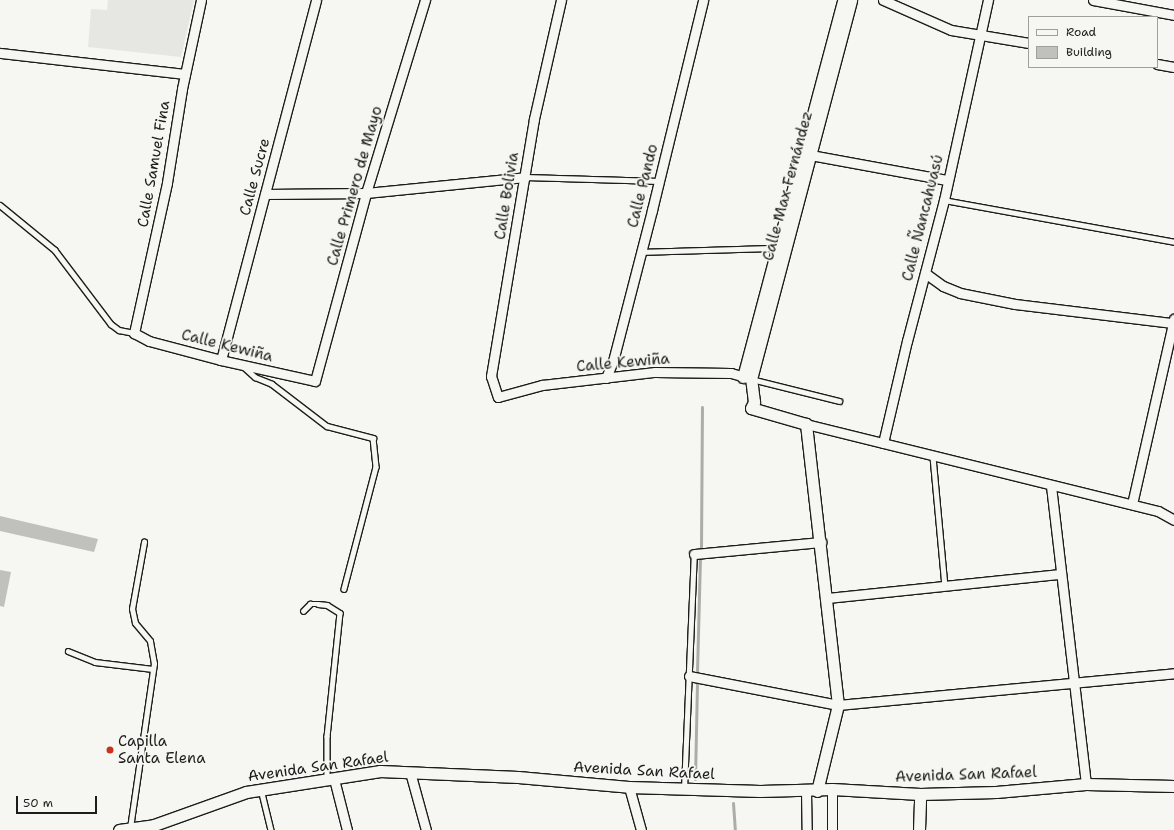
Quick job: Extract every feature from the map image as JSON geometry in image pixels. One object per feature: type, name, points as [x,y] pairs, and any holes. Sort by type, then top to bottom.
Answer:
[{"type":"street","name":"Calle Samuel Fina","points":[[134,334],[167,183],[185,74],[201,0]]},
{"type":"street","name":"Calle Sucre","points":[[221,360],[316,0]]},
{"type":"street","name":"Calle Primero de Mayo","points":[[315,381],[366,193],[425,0]]},
{"type":"street","name":"Calle Bolivia","points":[[498,397],[491,376],[534,119],[561,0]]},
{"type":"street","name":"Calle Pando","points":[[606,378],[659,181],[703,0]]},
{"type":"street","name":"Calle Max Fernández","points":[[808,154],[842,0]]},
{"type":"street","name":"Calle Max Fernández","points":[[747,378],[851,0]]},
{"type":"street","points":[[883,0],[952,30],[1028,43]]},
{"type":"street","name":"Calle Ñancahuasú","points":[[883,443],[944,200],[947,180],[988,0]]},
{"type":"street","points":[[1093,0],[1111,2],[1174,15]]},
{"type":"street","points":[[0,53],[185,74]]},
{"type":"street","points":[[1158,64],[1174,67]]},
{"type":"street","points":[[808,154],[947,180]]},
{"type":"street","points":[[265,194],[366,193],[525,177]]},
{"type":"street","points":[[925,273],[943,286],[968,294],[1015,304],[1173,326],[1132,504]]},
{"type":"street","name":"Calle Kewiña","points":[[134,334],[149,341],[221,360],[315,381]]},
{"type":"street","name":"Calle Kewiña","points":[[498,397],[542,385],[655,372],[731,373],[747,378]]},
{"type":"street","points":[[747,378],[754,402],[751,408],[933,457],[1132,504],[1158,511],[1173,521]]},
{"type":"street","points":[[806,424],[821,542],[838,705],[818,790]]},
{"type":"street","points":[[1051,486],[1086,784]]},
{"type":"street","points":[[694,554],[821,542]]},
{"type":"street","points":[[827,598],[1062,574]]},
{"type":"street","points":[[690,676],[838,705],[1074,684],[1174,673]]},
{"type":"street","name":"Avenida San Rafael","points":[[124,829],[154,825],[246,792],[380,771],[518,777],[629,787],[806,791],[832,790],[920,794],[996,792],[1086,784],[1174,786]]},
{"type":"street","points":[[410,772],[426,830]]},
{"type":"street","points":[[330,779],[347,830]]},
{"type":"street","points":[[629,787],[641,830]]},
{"type":"street","points":[[832,790],[832,830]]},
{"type":"street","points":[[806,791],[807,830]]},
{"type":"street","points":[[919,830],[920,794]]},
{"type":"lane","points":[[525,177],[659,181]]},
{"type":"lane","points":[[944,200],[1174,242]]},
{"type":"lane","points":[[0,205],[55,250],[111,324],[119,330],[134,334]]},
{"type":"lane","points":[[640,252],[782,248]]},
{"type":"lane","points":[[241,365],[255,377],[272,384],[327,426],[373,438],[376,467],[344,589]]},
{"type":"lane","points":[[747,378],[839,402]]},
{"type":"lane","points":[[933,457],[945,586]]},
{"type":"lane","points":[[124,829],[153,669],[150,641],[135,623],[132,608],[144,542]]},
{"type":"lane","points":[[684,789],[694,554]]},
{"type":"lane","points":[[303,611],[310,604],[318,604],[327,605],[340,613],[327,736],[330,779]]},
{"type":"lane","points":[[68,651],[95,662],[153,669]]},
{"type":"lane","points":[[261,789],[271,830]]},
{"type":"shaded area","points":[[108,0],[194,0],[181,57],[88,47],[91,9],[107,10]]},
{"type":"building","points":[[0,516],[98,539],[94,552],[0,531]]},
{"type":"building","points":[[0,570],[11,572],[4,607],[0,606]]},
{"type":"waterway","points":[[701,547],[702,407]]},
{"type":"waterway","points":[[697,672],[700,559]]},
{"type":"waterway","points":[[695,779],[697,684]]},
{"type":"waterway","points":[[733,803],[735,830]]},
{"type":"place","name":"Capilla Santa Elena","points":[[110,750]]}]
